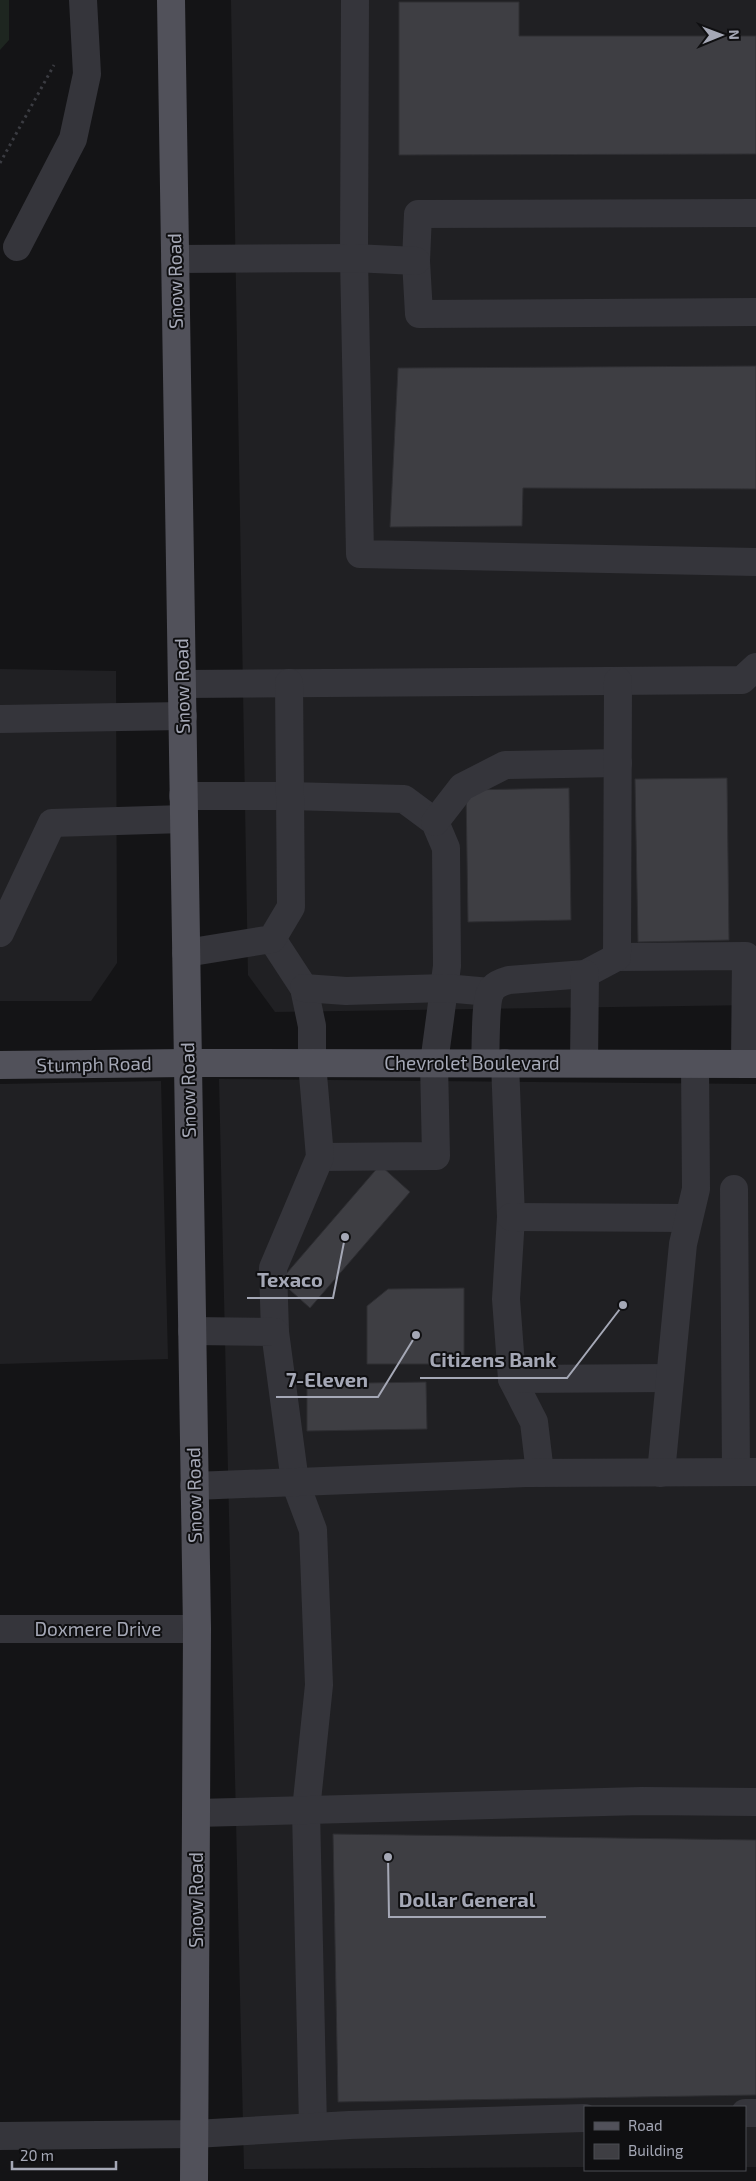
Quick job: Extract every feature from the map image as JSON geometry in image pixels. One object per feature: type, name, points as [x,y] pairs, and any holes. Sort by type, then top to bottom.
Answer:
[{"type":"main road","name":"Snow Road","points":[[170,0],[197,1629],[194,2181]]},
{"type":"main road","name":"Chevrolet Boulevard","points":[[188,1063],[751,1064]]},
{"type":"main road","name":"Stumph Road","points":[[0,1065],[188,1063]]},
{"type":"street","points":[[17,248],[73,139],[87,74],[83,0]]},
{"type":"street","points":[[355,0],[354,258],[360,554],[756,562]]},
{"type":"street","points":[[756,213],[418,214],[416,261],[419,314],[756,312]]},
{"type":"street","points":[[174,260],[354,258],[416,261]]},
{"type":"street","points":[[182,684],[742,680],[756,667]]},
{"type":"street","points":[[617,956],[618,681]]},
{"type":"street","points":[[272,939],[291,907],[289,683]]},
{"type":"street","points":[[0,719],[182,716]]},
{"type":"street","points":[[434,822],[462,787],[505,765],[618,763]]},
{"type":"street","points":[[0,933],[52,823],[289,796],[404,799],[434,822],[446,848],[446,988],[434,1063],[436,1156],[320,1157]]},
{"type":"street","points":[[186,953],[272,939]]},
{"type":"street","points":[[272,939],[304,988],[312,1026],[312,1063],[320,1157],[273,1268],[274,1332],[295,1482],[313,1530],[319,1685],[306,1810],[313,2127]]},
{"type":"street","points":[[540,1473],[534,1422],[512,1379],[506,1299],[511,1217],[487,1004],[490,992],[498,984],[509,980],[585,974],[617,956],[746,956],[751,1064]]},
{"type":"street","points":[[584,1063],[585,974]]},
{"type":"street","points":[[304,988],[346,991],[446,988],[490,992]]},
{"type":"street","points":[[661,1473],[683,1244],[696,1189],[695,1064]]},
{"type":"street","points":[[194,1486],[540,1473],[746,1472],[745,1189],[696,1189]]},
{"type":"street","points":[[511,1217],[688,1218]]},
{"type":"street","points":[[192,1331],[274,1332]]},
{"type":"street","points":[[512,1379],[670,1378]]},
{"type":"street","name":"Doxmere Drive","points":[[0,1629],[197,1629]]},
{"type":"street","points":[[196,1813],[642,1801],[756,1802]]},
{"type":"street","points":[[0,2136],[195,2134],[313,2127],[584,2118]]},
{"type":"path","points":[[0,163],[56,62]]},
{"type":"shaded area","points":[[0,0],[9,0],[9,40],[0,50]]},
{"type":"shaded area","points":[[231,0],[756,0],[756,1005],[275,1012],[248,975]]},
{"type":"shaded area","points":[[0,669],[116,671],[117,963],[91,1001],[0,1001]]},
{"type":"shaded area","points":[[219,1079],[756,1084],[756,2167],[746,2167],[746,2106],[584,2106],[584,2167],[244,2169]]},
{"type":"shaded area","points":[[161,1081],[168,1359],[0,1364],[0,1084]]},
{"type":"building","points":[[399,2],[519,2],[519,36],[756,36],[756,154],[399,155]]},
{"type":"building","points":[[756,366],[756,489],[523,488],[522,526],[390,527],[398,368]]},
{"type":"building","points":[[727,778],[729,940],[638,942],[635,779]]},
{"type":"building","points":[[569,788],[571,920],[468,922],[466,790]]},
{"type":"building","points":[[380,1165],[410,1192],[310,1308],[280,1281]]},
{"type":"building","points":[[464,1288],[464,1364],[367,1364],[367,1306],[388,1289]]},
{"type":"building","points":[[426,1382],[427,1429],[307,1431],[307,1384]]},
{"type":"building","points":[[333,1834],[756,1840],[756,2095],[338,2102]]},
{"type":"place","name":"Texaco","points":[[345,1237]]},
{"type":"place","name":"Citizens Bank","points":[[623,1305]]},
{"type":"place","name":"7-Eleven","points":[[416,1335]]},
{"type":"place","name":"Dollar General","points":[[388,1857]]}]
